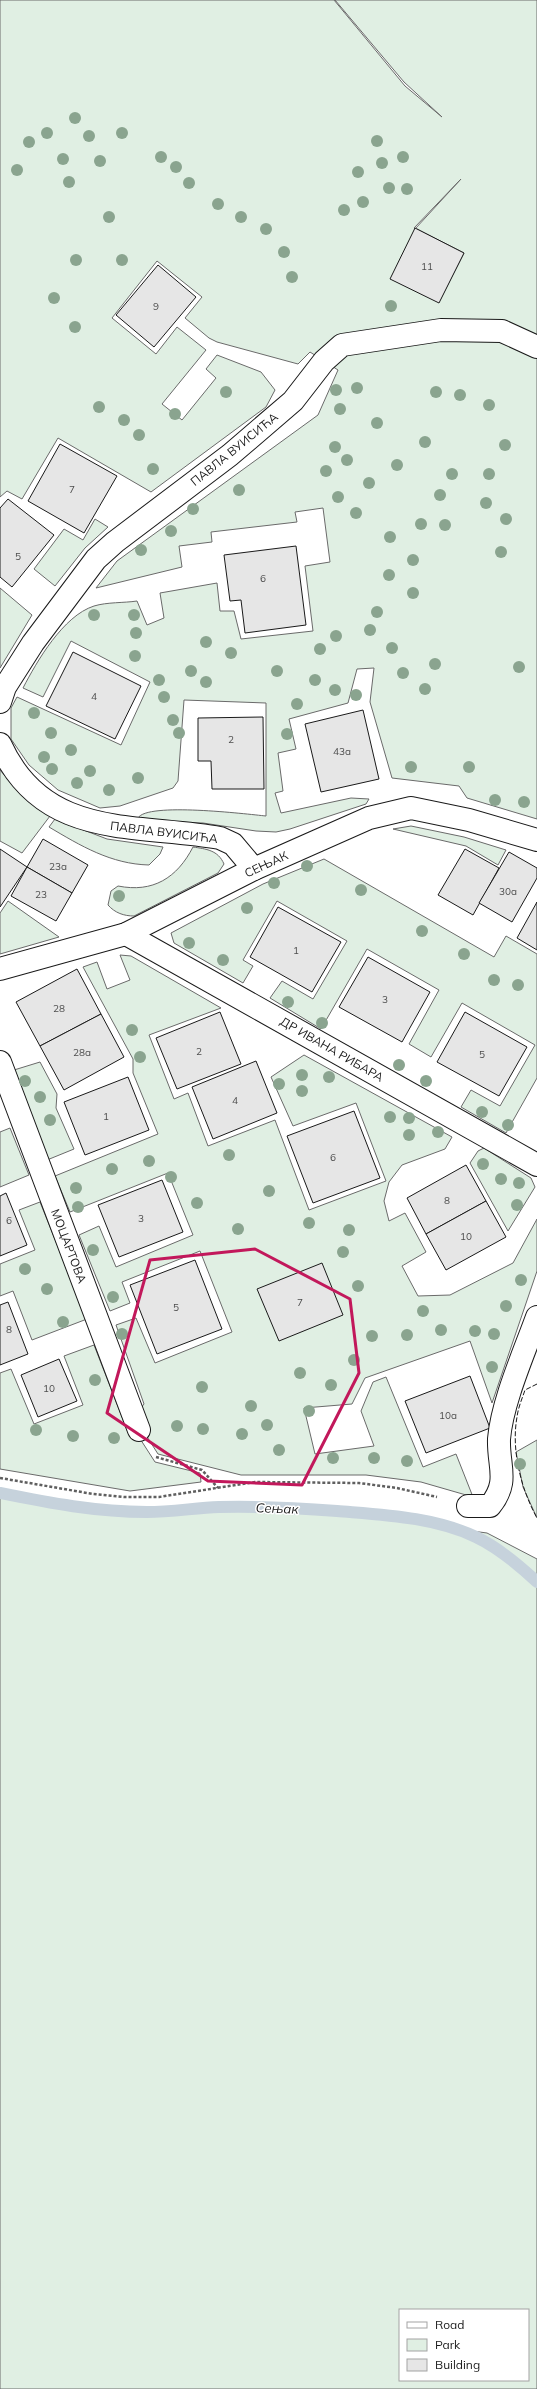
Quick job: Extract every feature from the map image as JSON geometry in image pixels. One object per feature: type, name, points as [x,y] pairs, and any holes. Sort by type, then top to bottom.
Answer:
[{"type":"street","name":"ПАВЛА ВУИСИЋА","points":[[0,702],[5,688],[33,643],[96,559],[115,542],[230,455],[293,401],[324,361],[342,345],[441,330],[502,331],[537,347]]},
{"type":"street","name":"ПАВЛА ВУИСИЋА","points":[[0,744],[9,764],[33,793],[57,808],[117,828],[220,838],[233,844],[254,869]]},
{"type":"street","name":"СЕЊАК","points":[[0,969],[126,934],[254,869],[369,818],[411,808],[469,820],[537,840]]},
{"type":"street","name":"ДР ИВАНА РИБАРА","points":[[126,934],[537,1166]]},
{"type":"street","name":"МОЦАРТОВА","points":[[0,1062],[139,1430]]},
{"type":"street","points":[[468,1506],[490,1506],[502,1486],[499,1440],[502,1419],[530,1362],[537,1317]]},
{"type":"path","points":[[152,1452],[156,1458],[202,1470],[218,1488]]},
{"type":"path","points":[[0,1478],[124,1497],[159,1497],[255,1482],[359,1483],[397,1488],[468,1506]]},
{"type":"highlighted area","points":[[255,1249],[350,1299],[359,1373],[302,1485],[208,1481],[107,1413],[150,1260]]},
{"type":"green space","points":[[0,0],[334,0],[405,86],[442,117],[404,82],[335,0],[537,0],[537,819],[467,798],[459,786],[392,778],[370,702],[374,668],[357,669],[348,703],[289,719],[296,749],[278,753],[283,791],[275,793],[281,813],[351,798],[369,799],[366,804],[290,829],[276,832],[256,831],[203,823],[143,821],[138,818],[145,813],[177,810],[198,810],[266,816],[266,703],[184,700],[178,781],[173,788],[120,806],[100,808],[58,790],[29,765],[11,739],[11,708],[17,697],[121,745],[150,682],[71,641],[43,697],[23,688],[43,653],[62,629],[83,611],[94,606],[137,601],[147,625],[164,618],[160,593],[217,583],[220,611],[234,611],[241,639],[313,631],[305,566],[330,562],[323,508],[295,512],[297,522],[211,532],[212,542],[179,546],[182,567],[96,588],[117,561],[318,415],[338,370],[310,352],[298,364],[217,342],[209,338],[185,318],[202,297],[157,261],[112,318],[156,354],[177,327],[206,350],[162,404],[182,420],[216,378],[206,369],[217,355],[261,372],[275,390],[266,407],[151,492],[58,438],[22,499],[7,491],[0,497]],"holes":[[[461,179],[415,229],[414,228]],[[417,229],[464,253],[440,300]]]},
{"type":"green space","points":[[95,519],[108,527],[85,548],[55,586],[34,569],[64,529],[83,540]]},
{"type":"green space","points":[[0,588],[32,615],[0,668]]},
{"type":"green space","points":[[0,770],[22,796],[50,816],[22,853],[0,841]]},
{"type":"green space","points":[[55,819],[107,839],[163,847],[160,854],[149,865],[135,864],[109,858],[73,841],[49,827]]},
{"type":"green space","points":[[411,826],[464,837],[506,850],[498,865],[466,846],[393,829]]},
{"type":"green space","points":[[193,847],[211,851],[221,859],[224,864],[218,873],[134,916],[120,914],[108,905],[111,891],[118,886],[131,888],[142,887],[163,881],[171,875],[187,858]]},
{"type":"green space","points":[[324,859],[494,957],[506,936],[537,954],[537,1078],[506,1133],[461,1107],[471,1090],[500,1106],[535,1045],[462,1003],[431,1057],[409,1044],[439,990],[367,949],[321,1029],[270,998],[282,981],[313,999],[347,941],[277,901],[243,960],[253,966],[243,983],[174,943],[171,933],[263,884]]},
{"type":"green space","points":[[8,901],[59,937],[0,954],[0,913]]},
{"type":"green space","points":[[120,955],[131,956],[221,1008],[149,1035],[174,1099],[188,1093],[208,1146],[275,1120],[309,1210],[386,1181],[356,1103],[293,1126],[271,1077],[304,1055],[452,1137],[445,1149],[402,1165],[389,1182],[384,1201],[389,1221],[405,1213],[426,1252],[402,1266],[418,1296],[450,1295],[513,1263],[537,1219],[537,1271],[492,1403],[470,1341],[365,1378],[352,1404],[304,1408],[315,1454],[374,1446],[361,1411],[373,1382],[386,1377],[423,1467],[456,1454],[473,1497],[421,1482],[366,1475],[241,1475],[158,1454],[144,1432],[140,1409],[144,1404],[116,1325],[136,1318],[155,1363],[232,1332],[200,1251],[122,1282],[130,1303],[110,1311],[79,1235],[99,1226],[116,1267],[193,1235],[168,1173],[70,1212],[55,1176],[158,1134],[133,1073],[133,1059],[83,967],[97,962],[107,989],[130,980]]},
{"type":"green space","points":[[40,1062],[57,1094],[56,1108],[74,1149],[47,1160],[14,1070]]},
{"type":"green space","points":[[10,1128],[29,1175],[0,1187],[0,1132]]},
{"type":"green space","points":[[484,1148],[531,1178],[535,1187],[508,1231],[470,1163],[478,1151]]},
{"type":"green space","points":[[40,1202],[87,1319],[32,1340],[13,1291],[0,1296],[0,1264],[35,1250],[19,1210]]},
{"type":"green space","points":[[94,1345],[129,1435],[137,1434],[155,1462],[200,1473],[201,1482],[130,1491],[0,1469],[0,1373],[11,1369],[34,1424],[83,1405],[64,1356]]},
{"type":"green space","points":[[537,1440],[537,1518],[523,1487],[516,1452]]},
{"type":"green space","points":[[0,1495],[96,1509],[134,1511],[229,1506],[344,1514],[487,1533],[537,1559],[537,2389],[0,2389]]},
{"type":"building","points":[[415,228],[464,253],[439,303],[390,279]]},
{"type":"building","points":[[158,265],[196,297],[154,347],[116,315]]},
{"type":"building","points":[[60,444],[117,476],[84,533],[28,501]]},
{"type":"building","points":[[8,499],[54,535],[12,587],[0,577],[0,508]]},
{"type":"building","points":[[296,546],[306,625],[245,633],[241,600],[230,601],[224,555]]},
{"type":"building","points":[[73,652],[141,686],[115,739],[46,706]]},
{"type":"building","points":[[363,710],[379,779],[321,792],[305,724]]},
{"type":"building","points":[[263,717],[264,789],[212,789],[211,761],[198,761],[198,718]]},
{"type":"building","points":[[43,839],[88,865],[72,893],[27,867]]},
{"type":"building","points":[[0,849],[27,867],[0,907]]},
{"type":"building","points":[[465,849],[499,868],[473,915],[438,895]]},
{"type":"building","points":[[509,852],[537,868],[537,878],[512,922],[479,903]]},
{"type":"building","points":[[27,867],[72,893],[56,921],[11,896]]},
{"type":"building","points":[[537,902],[537,950],[517,938]]},
{"type":"building","points":[[278,907],[341,942],[312,992],[250,957]]},
{"type":"building","points":[[368,957],[430,992],[402,1042],[339,1007]]},
{"type":"building","points":[[77,969],[101,1014],[40,1046],[16,1002]]},
{"type":"building","points":[[220,1012],[241,1064],[177,1089],[156,1038]]},
{"type":"building","points":[[465,1012],[527,1047],[499,1096],[437,1062]]},
{"type":"building","points":[[101,1014],[124,1057],[64,1090],[40,1046]]},
{"type":"building","points":[[256,1061],[277,1113],[213,1139],[192,1087]]},
{"type":"building","points":[[128,1077],[149,1130],[85,1155],[64,1102]]},
{"type":"building","points":[[354,1111],[380,1178],[313,1203],[287,1136]]},
{"type":"building","points":[[466,1165],[486,1201],[426,1234],[407,1198]]},
{"type":"building","points":[[162,1180],[183,1232],[119,1257],[98,1205]]},
{"type":"building","points":[[6,1193],[27,1245],[0,1256],[0,1196]]},
{"type":"building","points":[[486,1201],[506,1237],[446,1270],[426,1234]]},
{"type":"building","points":[[195,1260],[222,1329],[157,1354],[130,1285]]},
{"type":"building","points":[[322,1263],[343,1315],[279,1341],[257,1289]]},
{"type":"building","points":[[8,1302],[28,1354],[0,1365],[0,1305]]},
{"type":"building","points":[[59,1359],[77,1401],[38,1417],[21,1375]]},
{"type":"building","points":[[470,1376],[490,1428],[426,1453],[405,1401]]},
{"type":"waterway","name":"Сењак","points":[[0,1493],[73,1506],[128,1512],[156,1512],[219,1507],[264,1507],[337,1511],[408,1518],[443,1525],[476,1537],[493,1546],[508,1557],[537,1582]]},
{"type":"fence","points":[[537,1384],[525,1390],[520,1404],[515,1430],[516,1456],[522,1482],[526,1495],[537,1518]]}]
